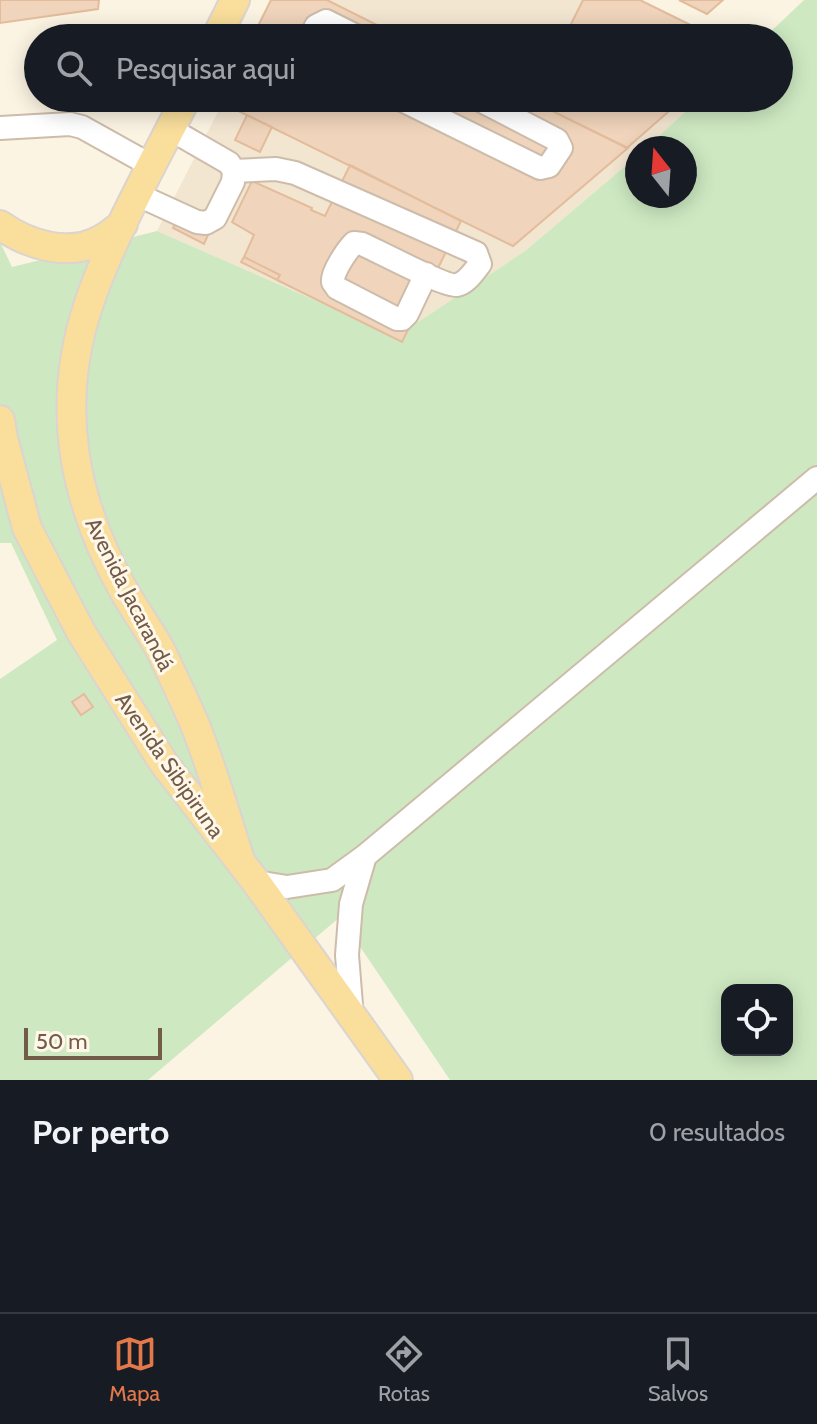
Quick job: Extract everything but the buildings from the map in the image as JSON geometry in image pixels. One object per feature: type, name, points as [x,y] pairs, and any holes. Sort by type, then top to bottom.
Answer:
[{"type":"main road","points":[[227,24],[235,0]]},
{"type":"main road","name":"Avenida Jacarandá","points":[[179,112],[123,224],[88,308],[71,392],[72,432],[80,488],[95,534],[124,591],[160,649],[195,724],[249,872]]},
{"type":"main road","points":[[0,225],[29,242],[68,248],[101,240],[123,224]]},
{"type":"main road","name":"Avenida Sibipiruna","points":[[0,420],[27,528],[81,632],[163,762],[249,872],[398,1080]]},
{"type":"street","points":[[426,112],[540,168],[549,166],[561,148],[557,140],[503,112]]},
{"type":"street","points":[[0,128],[70,124],[82,127],[152,166]]},
{"type":"street","points":[[138,195],[197,222],[206,223],[215,218],[233,182],[234,171],[229,163],[170,129]]},
{"type":"street","points":[[234,171],[276,169],[295,173],[476,253],[480,264],[464,283],[454,286],[426,274]]},
{"type":"street","points":[[249,872],[287,887],[332,880],[365,856],[817,478]]},
{"type":"street","points":[[353,1019],[347,955],[351,904],[365,856]]},
{"type":"shaded area","points":[[273,0],[623,0],[667,24],[261,24]]},
{"type":"shaded area","points":[[218,112],[685,112],[659,136],[625,136],[625,166],[525,251],[397,336],[157,231]]},
{"type":"green space","points":[[804,0],[817,0],[817,1080],[450,1080],[340,917],[148,1080],[0,1080],[0,679],[57,640],[11,543],[0,543],[0,242],[12,267],[157,231],[397,336],[525,251],[625,166],[625,208],[697,208],[697,136],[659,136],[685,112],[793,112],[793,24],[779,24]]}]
